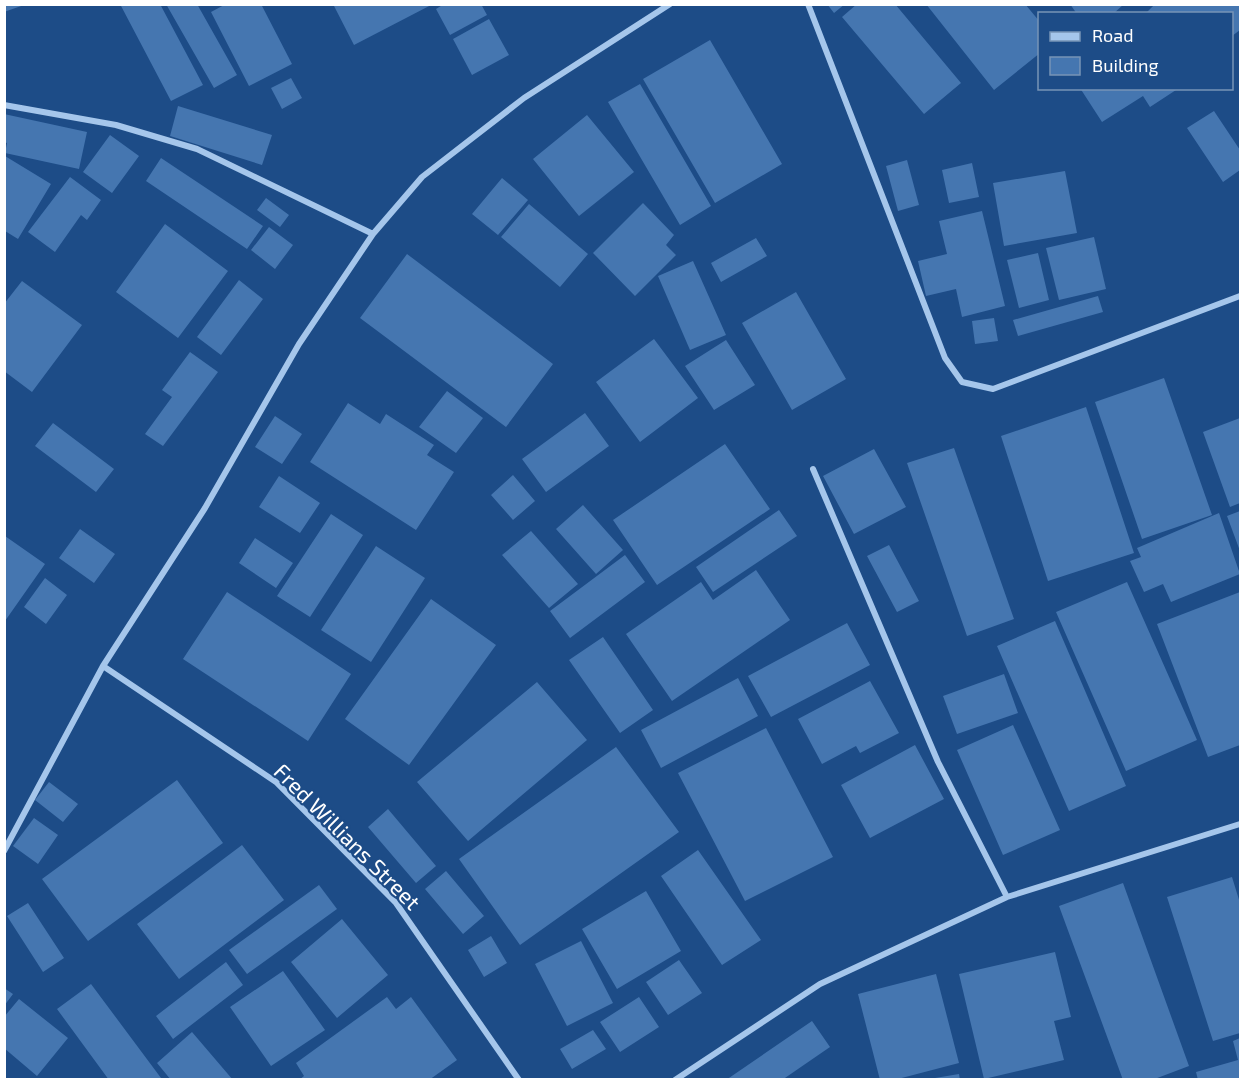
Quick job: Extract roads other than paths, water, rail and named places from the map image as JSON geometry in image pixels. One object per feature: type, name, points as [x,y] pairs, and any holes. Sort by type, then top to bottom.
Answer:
[{"type":"street","points":[[4,851],[104,666],[206,508],[299,344],[373,234],[422,177],[524,98],[670,4]]},
{"type":"street","points":[[808,4],[945,358],[962,382],[993,389],[1240,296]]},
{"type":"street","points":[[4,105],[116,125],[197,149],[373,234]]},
{"type":"street","points":[[813,469],[938,762],[1007,897]]},
{"type":"street","name":"Fred Willians Street","points":[[104,666],[284,790],[396,903],[519,1080]]},
{"type":"street","points":[[675,1080],[820,984],[1007,897],[1240,824]]}]
